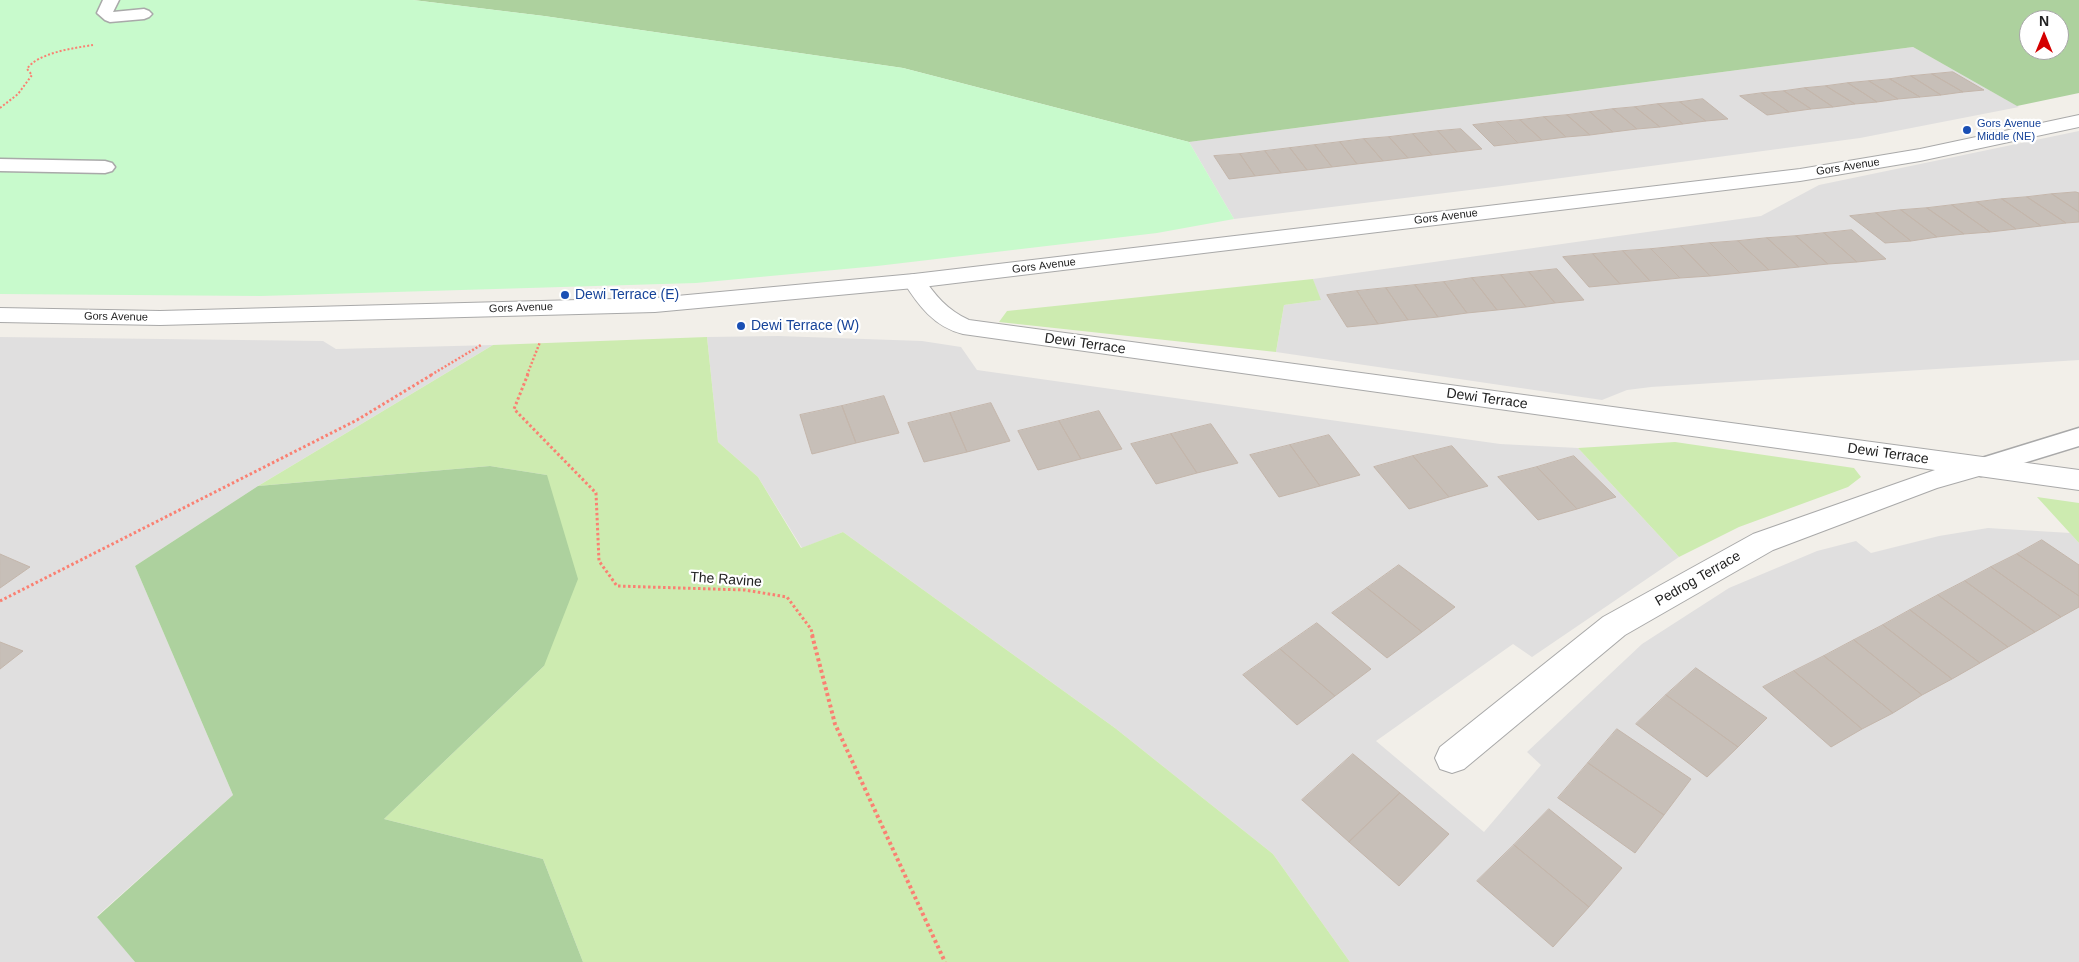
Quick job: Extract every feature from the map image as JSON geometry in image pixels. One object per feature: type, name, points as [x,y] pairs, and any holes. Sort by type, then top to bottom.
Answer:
[{"type":"street","name":"Gors Avenue","points":[[0,315],[160,318],[655,305],[914,281],[1800,175],[1920,155],[2079,122]]},
{"type":"street","name":"Dewi Terrace","points":[[914,281],[943,318],[963,327],[2079,480]]},
{"type":"street","name":"Pedrog Terrace","points":[[1452,758],[1614,626],[1763,542],[1929,482],[1981,467]]},
{"type":"lane","points":[[111,0],[105,13],[110,16],[144,14]]},
{"type":"lane","points":[[0,165],[105,167]]},
{"type":"lane","points":[[1981,467],[2079,437]]},
{"type":"path","points":[[0,108],[18,94],[32,75],[27,69],[32,61],[64,50],[83,46]]},
{"type":"path","name":"The Ravine","points":[[542,337],[514,409],[596,493],[599,561],[617,586],[745,590],[787,598],[811,629],[835,724],[945,962]]},
{"type":"path","points":[[0,601],[357,420],[482,344]]},
{"type":"shaded area","points":[[1913,47],[2019,107],[1860,138],[1494,187],[1234,219],[1189,142]]},
{"type":"shaded area","points":[[2079,131],[2079,360],[1651,387],[1627,390],[1602,400],[1276,352],[1284,305],[1320,300],[1313,279],[1761,216],[1819,185]]},
{"type":"shaded area","points":[[778,336],[922,341],[961,347],[977,370],[1500,444],[1578,448],[1679,557],[1532,657],[1513,644],[1376,741],[1484,832],[1541,765],[1527,752],[1642,644],[1729,588],[1817,551],[1856,541],[1871,553],[1939,536],[1988,528],[2070,533],[2079,543],[2079,962],[1350,962],[1273,854],[1115,728],[843,532],[802,548],[758,477],[718,442],[707,337]]},
{"type":"shaded area","points":[[0,337],[323,341],[336,349],[493,345],[258,486],[135,566],[233,795],[97,916],[135,962],[0,962]]},
{"type":"green space","points":[[0,0],[413,0],[544,16],[903,68],[1189,142],[1234,219],[1157,233],[877,266],[696,283],[261,296],[0,294]]},
{"type":"green space","points":[[413,0],[2079,0],[2079,93],[2017,106],[1913,47],[1189,142],[903,68],[544,16]]},
{"type":"green space","points":[[1313,279],[1321,300],[1284,305],[1276,352],[999,322],[1007,311]]},
{"type":"green space","points":[[707,337],[718,442],[758,477],[801,548],[843,532],[1115,728],[1273,854],[1350,962],[583,962],[543,859],[384,819],[544,666],[547,475],[490,466],[258,486],[493,345]]},
{"type":"green space","points":[[1675,442],[1854,468],[1861,477],[1848,487],[1739,527],[1679,557],[1578,448]]},
{"type":"green space","points":[[490,466],[547,475],[578,579],[544,666],[384,819],[543,859],[583,962],[135,962],[97,917],[233,795],[135,566],[258,486]]},
{"type":"green space","points":[[2037,497],[2079,503],[2079,543]]},
{"type":"building","points":[[1953,72],[1984,90],[1963,92],[1932,74]]},
{"type":"building","points":[[1932,74],[1963,92],[1941,95],[1911,76]]},
{"type":"building","points":[[1911,76],[1941,95],[1920,97],[1890,79]]},
{"type":"building","points":[[1890,79],[1920,97],[1898,99],[1869,81]]},
{"type":"building","points":[[1869,81],[1898,99],[1877,102],[1848,83]]},
{"type":"building","points":[[1848,83],[1877,102],[1855,104],[1826,86]]},
{"type":"building","points":[[1826,86],[1855,104],[1833,107],[1805,88]]},
{"type":"building","points":[[1805,88],[1833,107],[1811,109],[1784,91]]},
{"type":"building","points":[[1784,91],[1811,109],[1789,112],[1762,93]]},
{"type":"building","points":[[1762,93],[1789,112],[1767,115],[1740,96]]},
{"type":"building","points":[[1703,99],[1728,119],[1706,121],[1680,102]]},
{"type":"building","points":[[1680,102],[1706,121],[1683,124],[1658,104]]},
{"type":"building","points":[[1658,104],[1683,124],[1660,127],[1635,107]]},
{"type":"building","points":[[1635,107],[1660,127],[1637,129],[1613,109]]},
{"type":"building","points":[[1613,109],[1637,129],[1613,132],[1590,112]]},
{"type":"building","points":[[1590,112],[1613,132],[1590,135],[1567,115]]},
{"type":"building","points":[[1567,115],[1590,135],[1566,137],[1544,117]]},
{"type":"building","points":[[1544,117],[1566,137],[1542,140],[1520,120]]},
{"type":"building","points":[[1520,120],[1542,140],[1518,143],[1497,122]]},
{"type":"building","points":[[1497,122],[1518,143],[1494,146],[1473,125]]},
{"type":"building","points":[[1461,129],[1482,149],[1457,152],[1438,131]]},
{"type":"building","points":[[1438,131],[1457,152],[1432,155],[1413,134]]},
{"type":"building","points":[[1413,134],[1432,155],[1408,158],[1389,137]]},
{"type":"building","points":[[1389,137],[1408,158],[1383,161],[1364,139]]},
{"type":"building","points":[[1364,139],[1383,161],[1357,164],[1340,142]]},
{"type":"building","points":[[1340,142],[1357,164],[1332,167],[1315,145]]},
{"type":"building","points":[[1315,145],[1332,167],[1307,170],[1290,148]]},
{"type":"building","points":[[1290,148],[1307,170],[1281,173],[1265,151]]},
{"type":"building","points":[[1265,151],[1281,173],[1255,176],[1240,154]]},
{"type":"building","points":[[1240,154],[1255,176],[1229,179],[1214,156]]},
{"type":"building","points":[[2079,193],[2079,212],[2052,194]]},
{"type":"building","points":[[2052,194],[2079,212],[2079,222],[2066,223],[2027,197]]},
{"type":"building","points":[[2027,197],[2066,223],[2041,226],[2002,199]]},
{"type":"building","points":[[2002,199],[2041,226],[2016,229],[1977,202]]},
{"type":"building","points":[[1977,202],[2016,229],[1990,232],[1952,205]]},
{"type":"building","points":[[1952,205],[1990,232],[1964,234],[1927,208]]},
{"type":"building","points":[[1927,208],[1964,234],[1937,237],[1901,210]]},
{"type":"building","points":[[1901,210],[1937,237],[1911,241],[1876,213]]},
{"type":"building","points":[[1876,213],[1911,241],[1885,243],[1850,216]]},
{"type":"building","points":[[1852,230],[1886,259],[1857,262],[1824,233]]},
{"type":"building","points":[[1824,233],[1857,262],[1828,264],[1796,236]]},
{"type":"building","points":[[1796,236],[1828,264],[1799,267],[1767,238]]},
{"type":"building","points":[[1767,238],[1799,267],[1769,270],[1738,241]]},
{"type":"building","points":[[1738,241],[1769,270],[1740,273],[1710,243]]},
{"type":"building","points":[[1710,243],[1740,273],[1710,276],[1681,246]]},
{"type":"building","points":[[1681,246],[1710,276],[1680,278],[1651,249]]},
{"type":"building","points":[[1651,249],[1680,278],[1650,281],[1623,251]]},
{"type":"building","points":[[1623,251],[1650,281],[1620,284],[1593,254]]},
{"type":"building","points":[[1593,254],[1620,284],[1589,287],[1563,257]]},
{"type":"building","points":[[1557,269],[1584,300],[1555,303],[1529,272]]},
{"type":"building","points":[[1529,272],[1555,303],[1526,307],[1501,275]]},
{"type":"building","points":[[1501,275],[1526,307],[1497,310],[1472,278]]},
{"type":"building","points":[[1472,278],[1497,310],[1467,313],[1444,282]]},
{"type":"building","points":[[1444,282],[1467,313],[1438,317],[1415,285]]},
{"type":"building","points":[[1415,285],[1438,317],[1408,320],[1386,288]]},
{"type":"building","points":[[1386,288],[1408,320],[1378,324],[1357,291]]},
{"type":"building","points":[[1357,291],[1378,324],[1347,327],[1327,295]]},
{"type":"building","points":[[884,396],[899,433],[856,443],[842,406]]},
{"type":"building","points":[[991,403],[1010,441],[967,452],[950,413]]},
{"type":"building","points":[[842,406],[856,443],[812,454],[800,415]]},
{"type":"building","points":[[1099,411],[1122,449],[1081,459],[1059,421]]},
{"type":"building","points":[[950,413],[967,452],[924,462],[908,423]]},
{"type":"building","points":[[1059,421],[1081,459],[1038,470],[1018,431]]},
{"type":"building","points":[[1211,424],[1238,463],[1197,473],[1171,434]]},
{"type":"building","points":[[1171,434],[1197,473],[1156,484],[1131,444]]},
{"type":"building","points":[[1329,435],[1360,475],[1320,486],[1290,445]]},
{"type":"building","points":[[1290,445],[1320,486],[1279,497],[1250,455]]},
{"type":"building","points":[[1452,446],[1488,486],[1449,497],[1413,456]]},
{"type":"building","points":[[1413,456],[1449,497],[1409,509],[1374,467]]},
{"type":"building","points":[[1574,456],[1616,497],[1577,509],[1537,467]]},
{"type":"building","points":[[1537,467],[1577,509],[1538,520],[1498,477]]},
{"type":"building","points":[[2042,540],[2079,565],[2079,596],[2017,554]]},
{"type":"building","points":[[0,554],[30,567],[0,588]]},
{"type":"building","points":[[2017,554],[2079,596],[2079,607],[2061,617],[1991,567]]},
{"type":"building","points":[[1399,565],[1455,607],[1422,632],[1367,588]]},
{"type":"building","points":[[1991,567],[2061,617],[2035,632],[1965,581]]},
{"type":"building","points":[[1965,581],[2035,632],[2008,647],[1938,595]]},
{"type":"building","points":[[1367,588],[1422,632],[1387,658],[1332,613]]},
{"type":"building","points":[[1938,595],[2008,647],[1980,663],[1910,610]]},
{"type":"building","points":[[1910,610],[1980,663],[1952,679],[1883,625]]},
{"type":"building","points":[[1317,623],[1371,669],[1335,696],[1280,649]]},
{"type":"building","points":[[1883,625],[1952,679],[1922,695],[1854,640]]},
{"type":"building","points":[[1854,640],[1922,695],[1893,713],[1824,656]]},
{"type":"building","points":[[0,642],[23,651],[0,669]]},
{"type":"building","points":[[1280,649],[1335,696],[1297,725],[1243,675]]},
{"type":"building","points":[[1824,656],[1893,713],[1862,729],[1794,671]]},
{"type":"building","points":[[1696,668],[1767,718],[1738,747],[1666,695]]},
{"type":"building","points":[[1794,671],[1862,729],[1831,747],[1763,687]]},
{"type":"building","points":[[1666,695],[1738,747],[1707,777],[1636,724]]},
{"type":"building","points":[[1617,729],[1691,779],[1664,815],[1588,763]]},
{"type":"building","points":[[1353,754],[1400,793],[1349,842],[1302,800]]},
{"type":"building","points":[[1588,763],[1664,815],[1635,853],[1558,798]]},
{"type":"building","points":[[1400,793],[1449,834],[1399,886],[1349,842]]},
{"type":"building","points":[[1549,809],[1622,868],[1589,907],[1514,845]]},
{"type":"building","points":[[1514,845],[1589,907],[1553,947],[1477,881]]},
{"type":"place","name":"Gors Avenue Middle (NE)","points":[[1967,130]]},
{"type":"place","name":"Dewi Terrace (E)","points":[[565,295]]},
{"type":"place","name":"Dewi Terrace (W)","points":[[741,326]]}]
